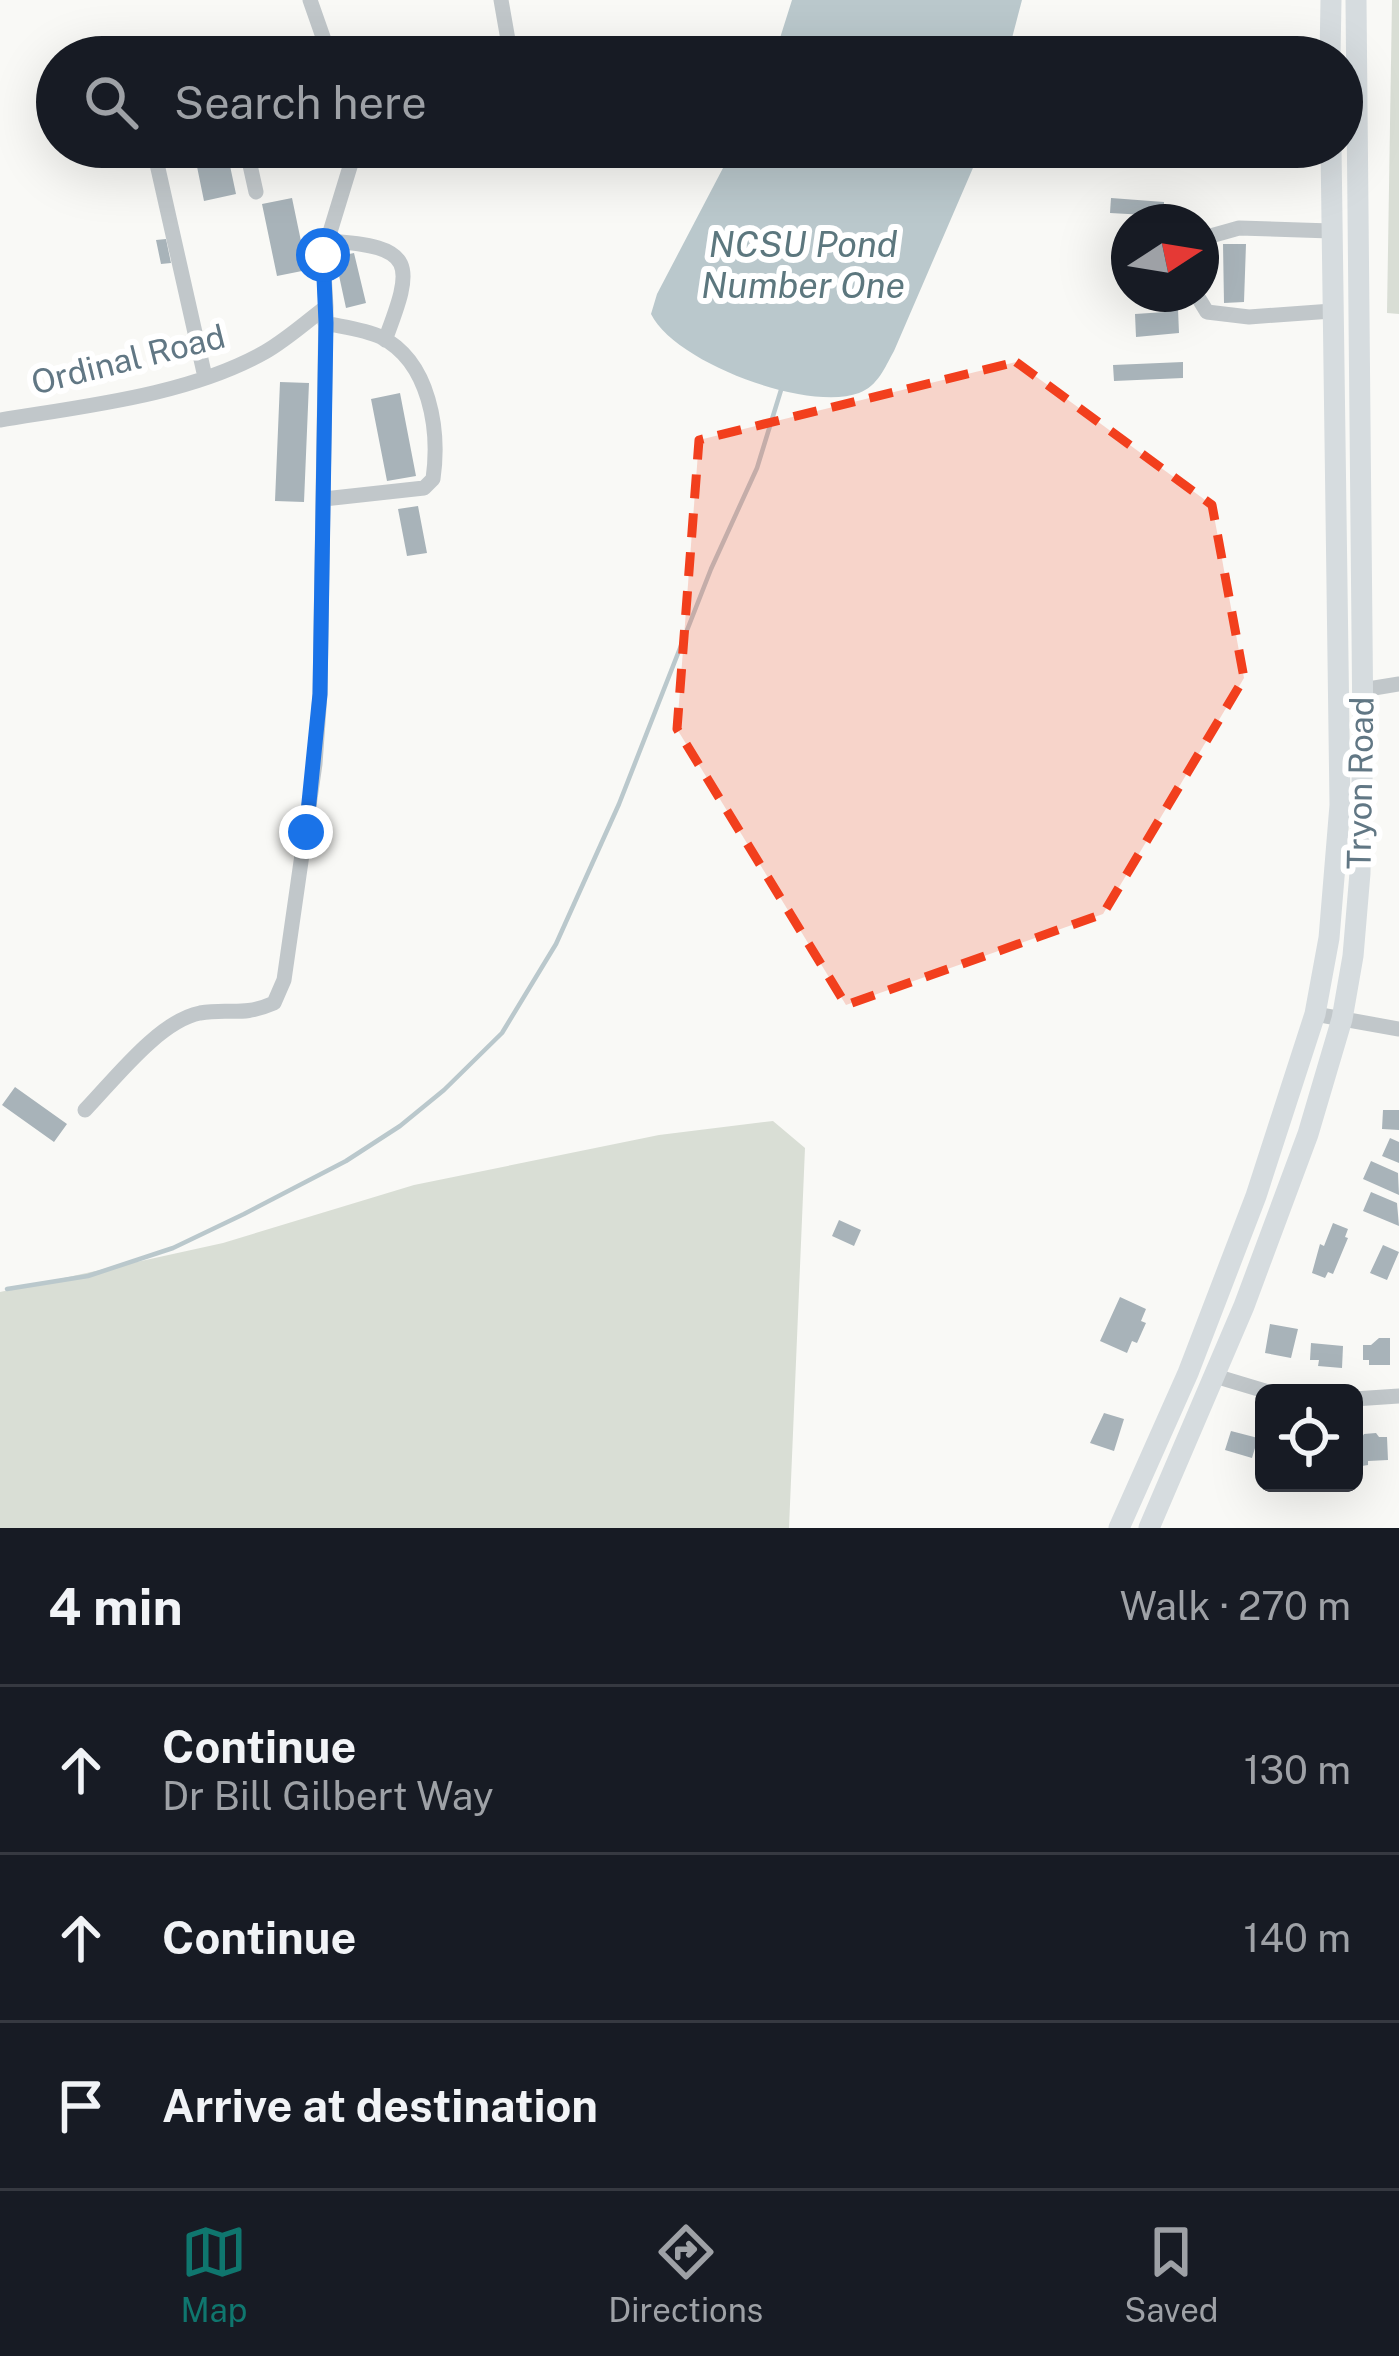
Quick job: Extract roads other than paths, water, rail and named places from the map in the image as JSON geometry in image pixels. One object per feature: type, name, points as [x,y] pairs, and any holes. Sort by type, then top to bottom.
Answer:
[{"type":"main road","points":[[1330,36],[1331,0]]},
{"type":"main road","name":"Tryon Road","points":[[1356,0],[1356,36]]},
{"type":"main road","name":"Tryon Road","points":[[1119,1528],[1188,1373],[1256,1196],[1315,1015],[1331,922],[1339,840],[1331,168]]},
{"type":"main road","name":"Tryon Road","points":[[1149,1528],[1215,1376],[1308,1134],[1342,1019],[1353,956],[1360,873],[1362,690],[1357,168]]},
{"type":"street","points":[[310,0],[322,36]]},
{"type":"street","points":[[501,0],[508,36]]},
{"type":"street","points":[[158,168],[205,377]]},
{"type":"street","points":[[251,168],[256,192]]},
{"type":"street","points":[[85,1110],[179,1020],[203,1012],[250,1013],[274,1004],[284,980],[315,764],[324,541],[323,255],[354,168]]},
{"type":"street","points":[[1219,234],[1239,228],[1331,231]]},
{"type":"street","points":[[327,241],[376,247],[391,252],[402,264],[403,293],[385,340]]},
{"type":"street","points":[[1207,312],[1249,317],[1332,311]]},
{"type":"street","points":[[324,499],[424,488],[434,479],[436,444],[423,387],[412,363],[385,340],[326,315]]},
{"type":"street","name":"Ordinal Road","points":[[0,420],[110,402],[205,377],[267,351],[326,315]]},
{"type":"street","points":[[1362,690],[1399,684]]},
{"type":"street","points":[[1315,1015],[1399,1029]]},
{"type":"street","points":[[1215,1376],[1255,1388]]},
{"type":"street","points":[[1363,1398],[1399,1396]]},
{"type":"water","points":[[792,0],[1022,0],[1013,36],[781,36]]},
{"type":"water","name":"NCSU Pond Number One","points":[[723,168],[973,168],[894,351],[871,386],[859,393],[808,396],[714,366],[665,332],[651,314]]},
{"type":"waterway","points":[[7,1289],[88,1276],[173,1248],[244,1214],[346,1161],[400,1126],[502,1033],[556,944],[619,804],[711,569],[757,468],[781,390]]}]
